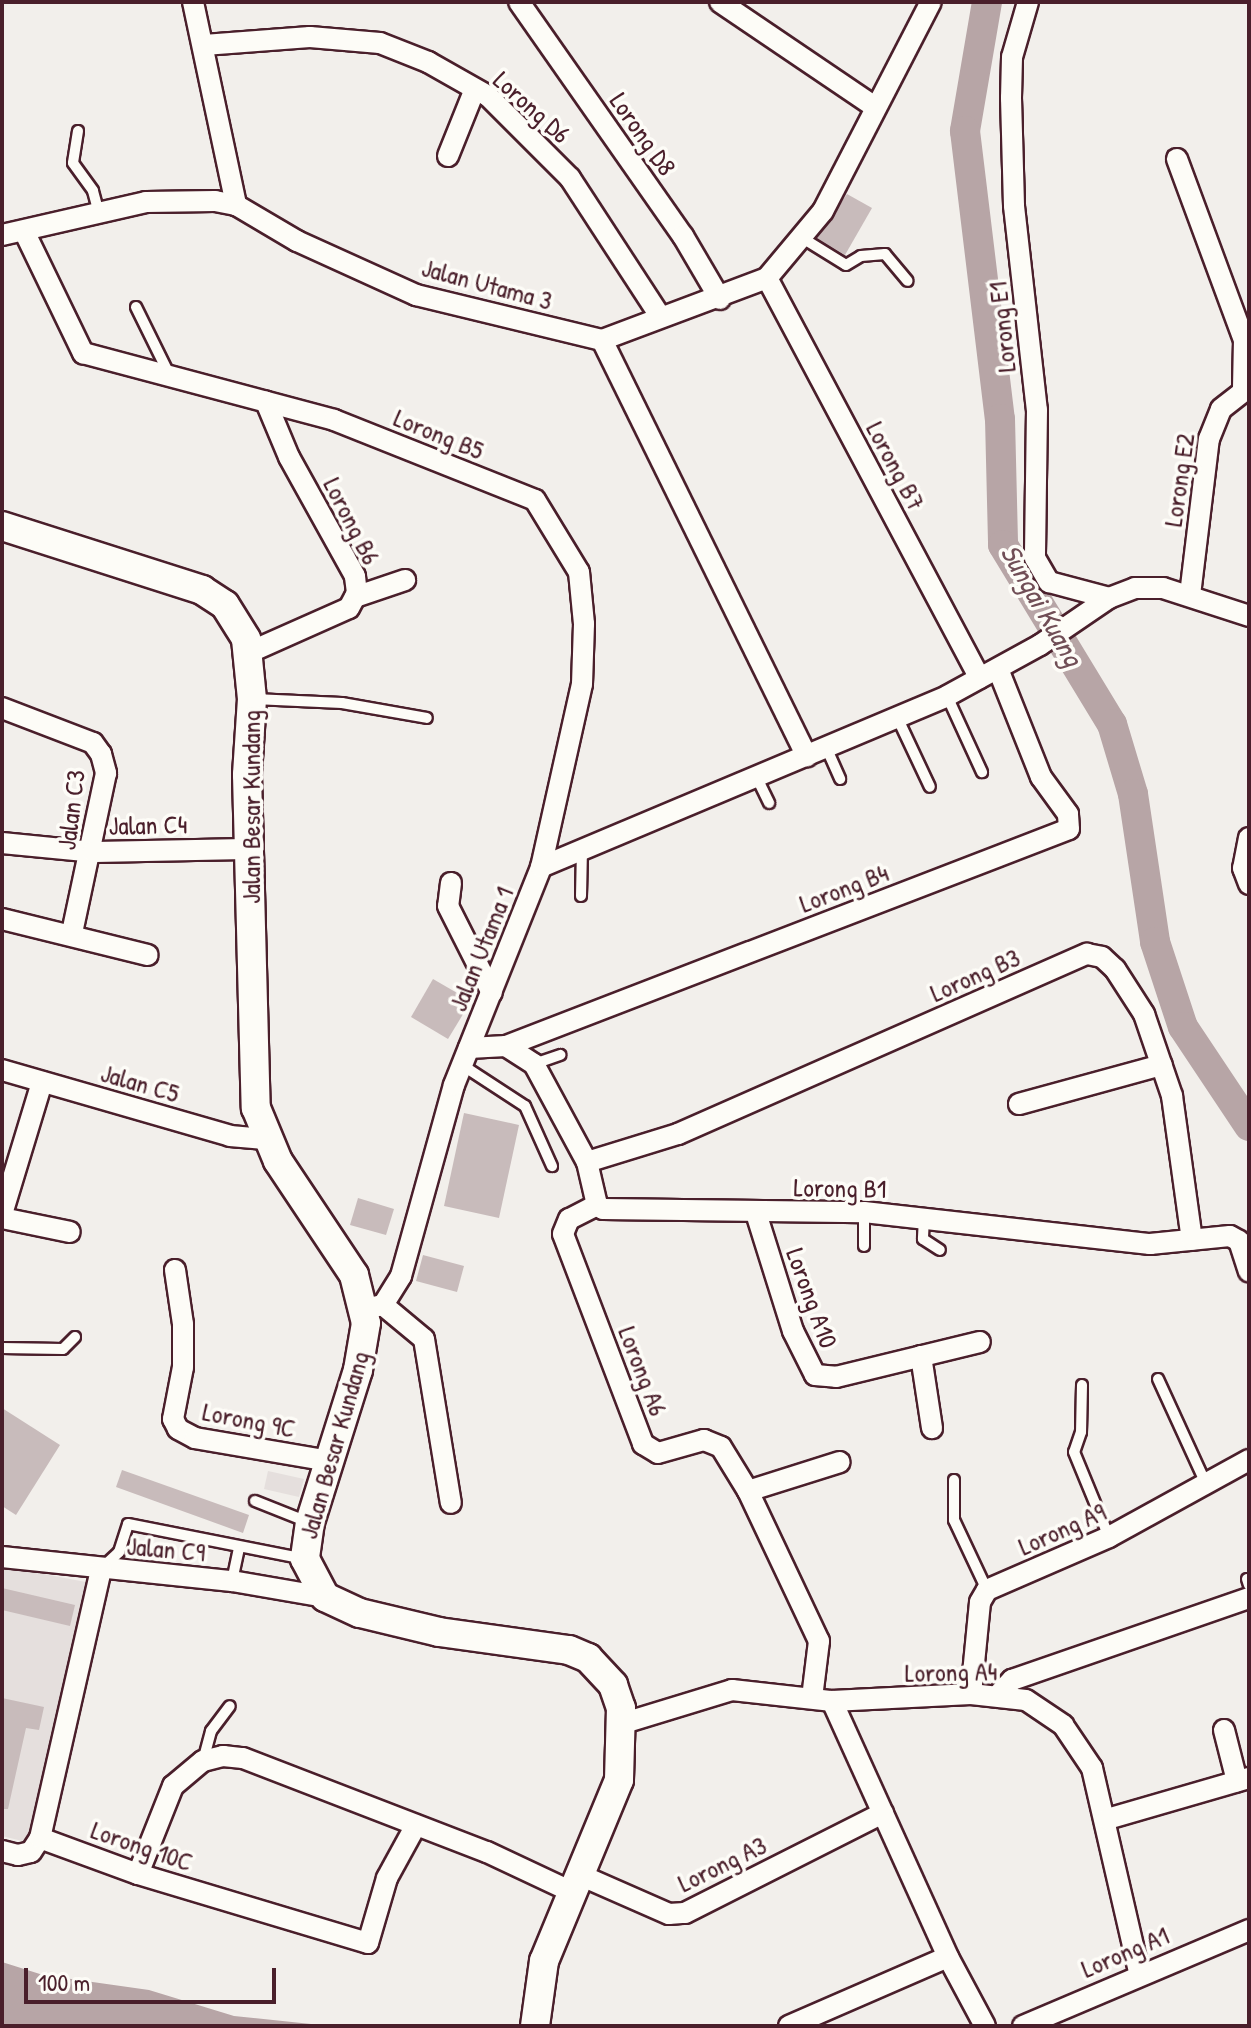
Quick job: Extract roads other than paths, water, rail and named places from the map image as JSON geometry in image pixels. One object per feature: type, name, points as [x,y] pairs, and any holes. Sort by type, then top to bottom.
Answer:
[{"type":"main road","name":"Jalan Besar Kundang","points":[[2,526],[202,590],[225,605],[250,652],[252,699],[248,849],[256,1108],[265,1139],[374,1307],[358,1370],[310,1522],[305,1559],[325,1597]]},
{"type":"main road","points":[[325,1597],[360,1613],[439,1632],[579,1654],[598,1665],[613,1685],[624,1723],[619,1780],[544,1961],[535,2026]]},
{"type":"street","points":[[193,2],[236,205]]},
{"type":"street","name":"Lorong D8","points":[[519,2],[683,236],[720,299]]},
{"type":"street","points":[[720,2],[875,107]]},
{"type":"street","points":[[817,752],[602,340],[660,316],[720,299],[767,278],[804,239],[823,211],[931,2]]},
{"type":"street","name":"Lorong E1","points":[[1028,2],[1012,57],[1011,98],[1014,206],[1037,410],[1035,558],[1049,582],[1109,598]]},
{"type":"street","name":"Lorong D6","points":[[204,45],[310,37],[380,43],[475,89],[570,178],[660,316]]},
{"type":"street","points":[[448,156],[475,89]]},
{"type":"street","points":[[1177,159],[1244,340],[1246,388]]},
{"type":"street","name":"Jalan Utama 3","points":[[2,235],[146,202],[236,205],[297,241],[416,295],[602,340]]},
{"type":"street","name":"Lorong B5","points":[[24,231],[83,353],[334,420],[533,499],[557,530],[579,572],[584,624],[582,684],[541,867]]},
{"type":"street","name":"Lorong B7","points":[[767,278],[989,674]]},
{"type":"street","name":"Lorong E2","points":[[1190,595],[1209,439],[1221,409],[1246,388]]},
{"type":"street","name":"Lorong B6","points":[[250,652],[349,608],[355,597],[355,576],[289,457],[266,402]]},
{"type":"street","points":[[355,597],[405,580]]},
{"type":"street","points":[[1109,598],[1149,586],[1190,595],[1249,616]]},
{"type":"street","name":"Jalan Utama 1","points":[[374,1307],[408,1257],[466,1056],[541,867],[582,847],[947,696],[1040,645],[1109,598]]},
{"type":"street","name":"Lorong B4","points":[[466,1056],[506,1046],[1069,829],[1068,814],[1041,777],[989,674]]},
{"type":"street","name":"Jalan C3","points":[[2,708],[93,743],[101,754],[106,773],[93,852],[72,933]]},
{"type":"street","points":[[1249,838],[1243,868],[1249,884]]},
{"type":"street","name":"Jalan C4","points":[[2,843],[93,852],[248,849]]},
{"type":"street","points":[[451,883],[448,906],[492,993]]},
{"type":"street","points":[[2,919],[72,933],[148,955]]},
{"type":"street","name":"Lorong B3","points":[[587,1162],[678,1134],[1087,954],[1102,957],[1115,969],[1144,1014],[1172,1096],[1192,1240]]},
{"type":"street","points":[[506,1046],[534,1064],[587,1162],[597,1205]]},
{"type":"street","points":[[1019,1104],[1162,1065]]},
{"type":"street","name":"Jalan C5","points":[[2,1070],[230,1136],[265,1139]]},
{"type":"street","points":[[42,1082],[2,1216],[70,1232]]},
{"type":"street","name":"Lorong B1","points":[[597,1205],[615,1213],[864,1212],[924,1216],[1150,1244],[1235,1238],[1249,1271]]},
{"type":"street","name":"Lorong A6","points":[[597,1205],[569,1219],[563,1234],[643,1444],[658,1453],[713,1441],[748,1491],[819,1641],[822,1700]]},
{"type":"street","name":"Lorong A10","points":[[756,1213],[793,1331],[815,1375],[836,1377],[980,1342]]},
{"type":"street","name":"Lorong 9C","points":[[175,1270],[183,1324],[183,1367],[173,1419],[178,1429],[195,1438],[329,1461]]},
{"type":"street","points":[[374,1307],[424,1339],[451,1503]]},
{"type":"street","points":[[921,1356],[932,1428]]},
{"type":"street","name":"Lorong A9","points":[[987,1590],[1109,1537],[1207,1486],[1249,1460]]},
{"type":"street","points":[[748,1491],[840,1462]]},
{"type":"street","name":"Jalan C9","points":[[2,1557],[232,1581],[325,1597]]},
{"type":"street","points":[[2,1851],[31,1852],[40,1838],[101,1569]]},
{"type":"street","points":[[998,1695],[1012,1680],[1248,1587]]},
{"type":"street","points":[[971,1694],[980,1602],[987,1590]]},
{"type":"street","name":"Lorong A4","points":[[624,1723],[732,1690],[822,1700],[971,1694],[1026,1700],[1063,1725],[1092,1768],[1107,1819],[1139,1972]]},
{"type":"street","points":[[822,1700],[883,1813],[948,1957],[985,2026]]},
{"type":"street","points":[[1107,1819],[1243,1779],[1224,1730]]},
{"type":"street","name":"Lorong A3","points":[[203,1761],[243,1758],[576,1884],[669,1914],[685,1913],[883,1813]]},
{"type":"street","points":[[138,1874],[173,1786],[203,1761]]},
{"type":"street","name":"Lorong 10C","points":[[40,1838],[138,1874],[368,1943],[387,1878],[416,1825]]},
{"type":"street","name":"Lorong A1","points":[[1023,2026],[1139,1972],[1249,1930]]},
{"type":"street","points":[[789,2026],[948,1957]]},
{"type":"lane","points":[[78,131],[73,163],[93,191],[99,215]]},
{"type":"lane","points":[[804,239],[846,265],[861,256],[885,254],[908,281]]},
{"type":"lane","points":[[136,307],[170,376]]},
{"type":"lane","points":[[947,696],[982,772]]},
{"type":"lane","points":[[252,699],[342,703],[427,718]]},
{"type":"lane","points":[[897,717],[930,787]]},
{"type":"lane","points":[[817,752],[840,779]]},
{"type":"lane","points":[[756,776],[769,803]]},
{"type":"lane","points":[[581,896],[582,847]]},
{"type":"lane","points":[[534,1064],[560,1055]]},
{"type":"lane","points":[[466,1056],[525,1106],[552,1166]]},
{"type":"lane","points":[[864,1212],[864,1246]]},
{"type":"lane","points":[[924,1216],[923,1239],[940,1250]]},
{"type":"lane","points":[[2,1348],[63,1349],[75,1337]]},
{"type":"lane","points":[[1158,1379],[1207,1486]]},
{"type":"lane","points":[[1082,1385],[1081,1432],[1074,1452],[1109,1537]]},
{"type":"lane","points":[[954,1480],[954,1520],[987,1590]]},
{"type":"lane","points":[[255,1501],[310,1522]]},
{"type":"lane","points":[[101,1569],[119,1552],[128,1524],[305,1559]]},
{"type":"lane","points":[[232,1581],[239,1548]]},
{"type":"lane","points":[[203,1761],[211,1731],[230,1706]]},
{"type":"waterway","name":"Sungai Kuang","points":[[987,2],[965,131],[1000,419],[1003,545],[1112,724],[1133,794],[1155,942],[1183,1027],[1249,1126]]}]
